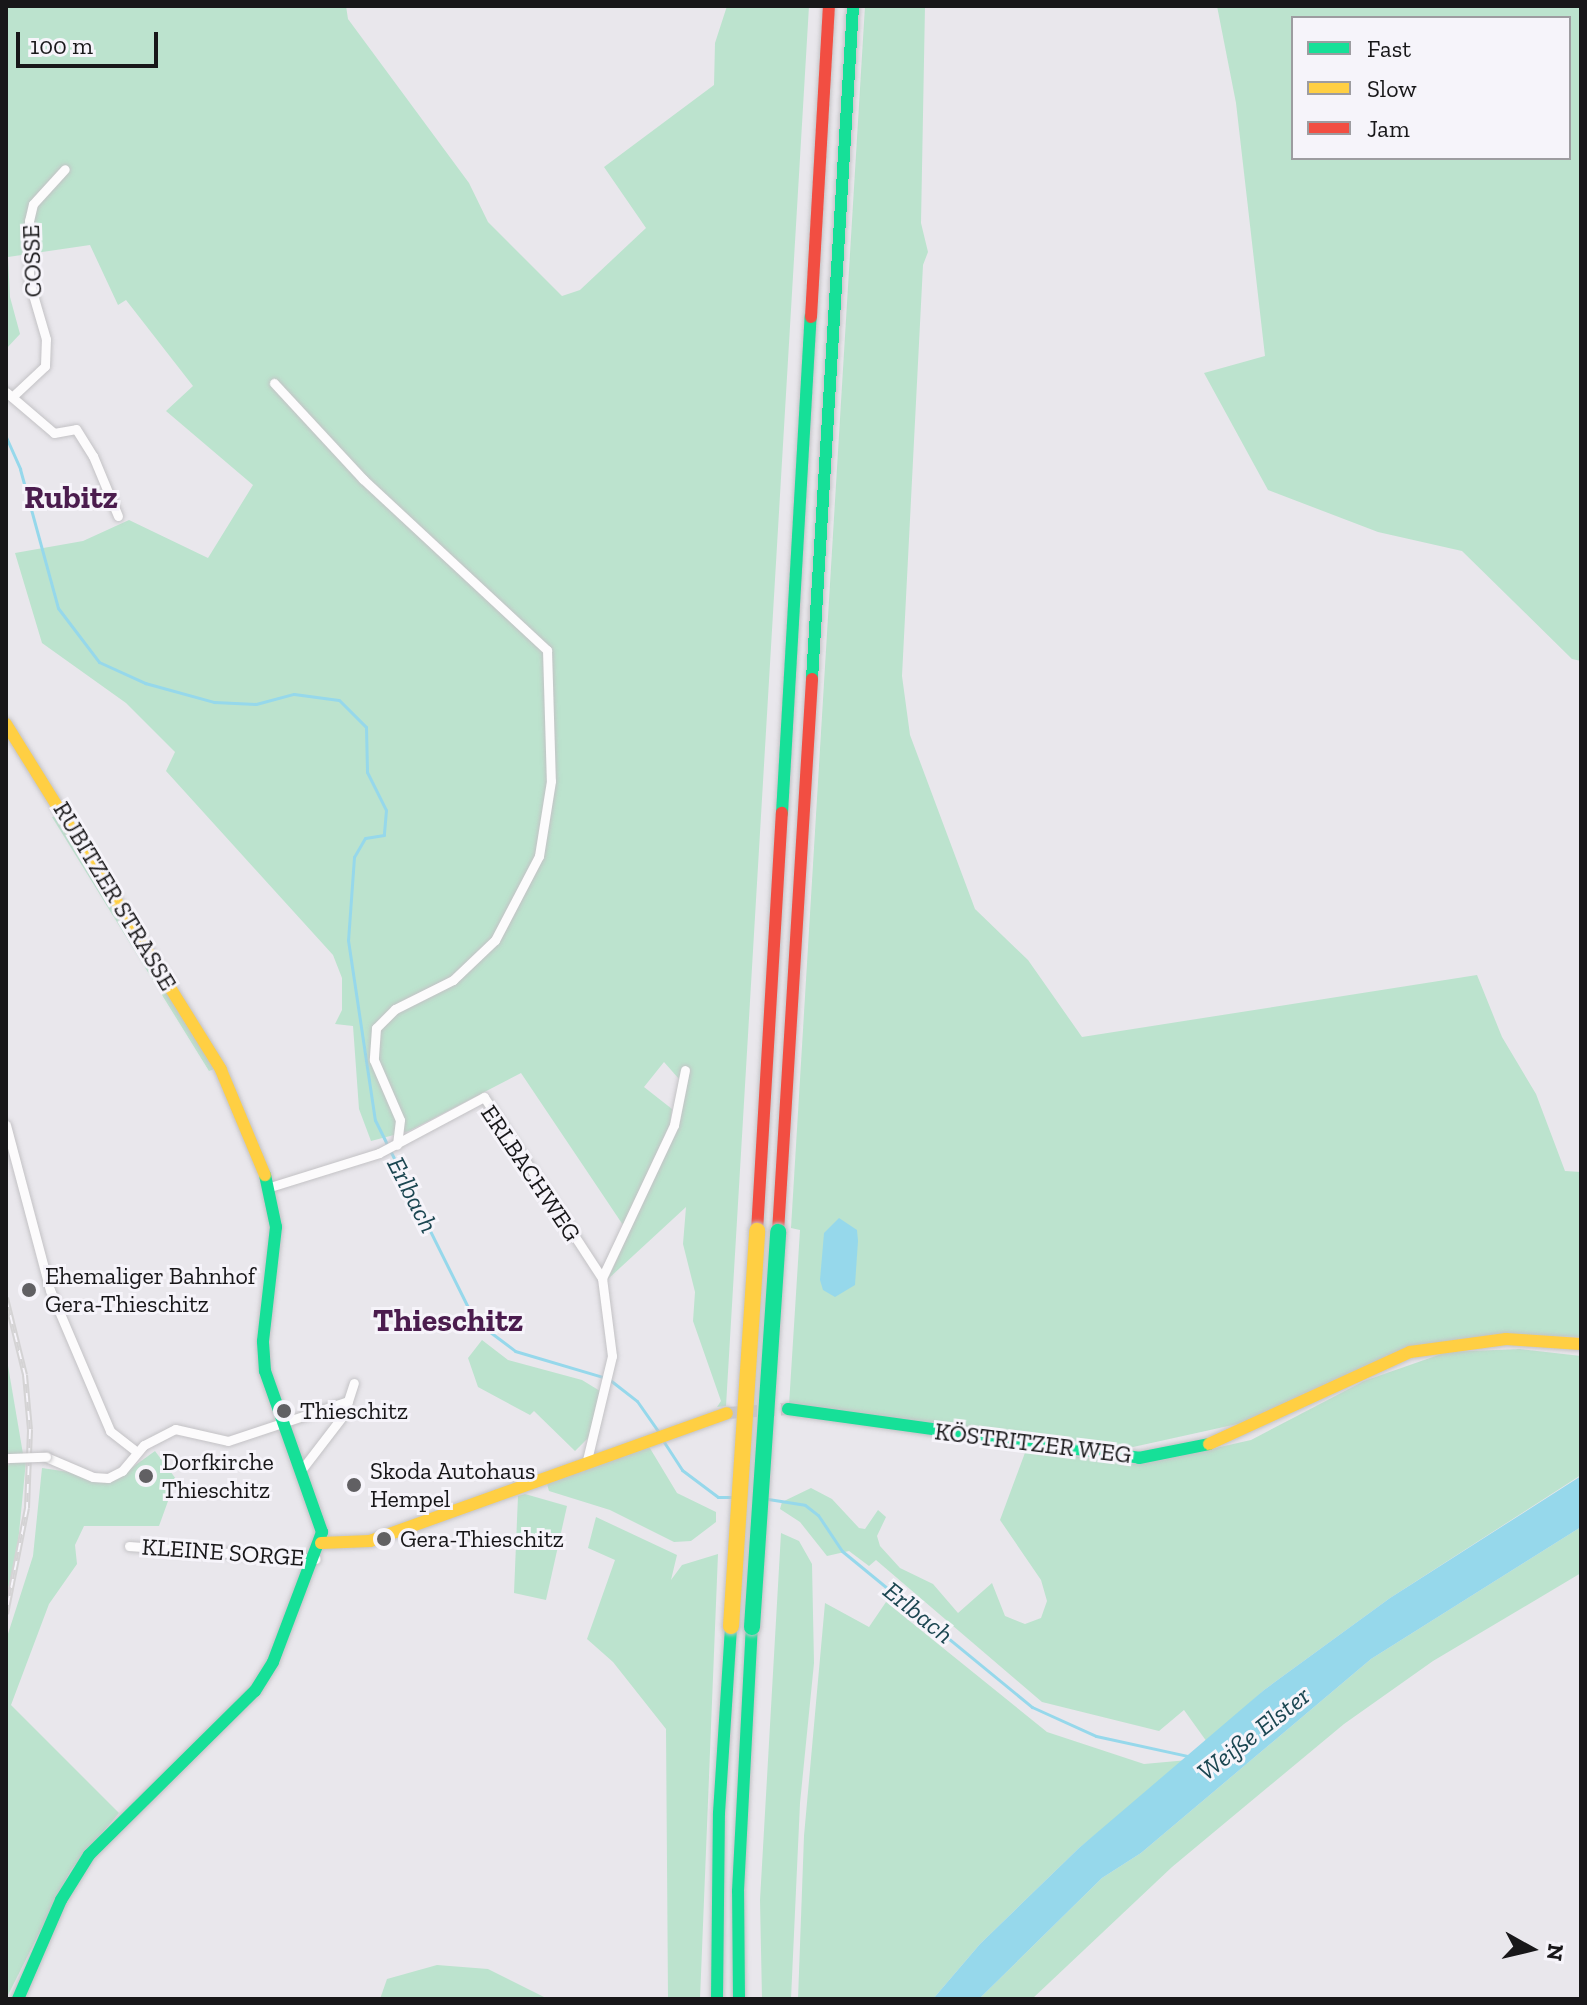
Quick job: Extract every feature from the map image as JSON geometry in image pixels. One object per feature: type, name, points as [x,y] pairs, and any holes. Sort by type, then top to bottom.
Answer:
[{"type":"main road","points":[[717,1999],[719,1813],[757,1231],[829,6]]},
{"type":"main road","points":[[739,1999],[738,1891],[752,1627],[853,6]]},
{"type":"main road","name":"RUBITZER STRASSE","points":[[6,724],[221,1070],[270,1187],[275,1266],[263,1341],[265,1371],[320,1518],[319,1551]]},
{"type":"main road","name":"KÖSTRITZER WEG","points":[[788,1409],[1139,1458],[1215,1443],[1380,1363],[1442,1345],[1506,1339],[1581,1344]]},
{"type":"main road","points":[[18,1999],[59,1902],[89,1855],[255,1691],[273,1662],[319,1551],[370,1541],[647,1438],[727,1413]]},
{"type":"street","name":"COSSE","points":[[65,169],[33,204],[29,221],[33,308],[48,353],[45,366],[9,394],[54,433],[76,429],[93,456],[118,516]]},
{"type":"street","points":[[274,383],[363,479],[547,650],[551,781],[539,856],[495,940],[453,980],[395,1009],[376,1028],[374,1060],[400,1120],[394,1146]]},
{"type":"street","points":[[587,1460],[612,1356],[602,1278],[674,1125],[685,1070]]},
{"type":"street","name":"ERLBACHWEG","points":[[270,1187],[379,1153],[484,1097],[602,1278]]},
{"type":"street","points":[[6,1125],[50,1290],[110,1431],[136,1451]]},
{"type":"street","points":[[302,1469],[345,1413],[354,1383]]},
{"type":"street","points":[[8,1458],[46,1457],[93,1477],[108,1478],[122,1471],[136,1451],[175,1429],[228,1441],[348,1401]]},
{"type":"street","name":"KLEINE SORGE","points":[[129,1546],[319,1551]]},
{"type":"green space","points":[[6,6],[346,6],[348,19],[469,183],[488,222],[562,296],[580,290],[646,228],[604,167],[714,85],[715,43],[727,6],[809,6],[726,1406],[717,1407],[721,1401],[693,1321],[695,1292],[683,1244],[686,1207],[608,1279],[677,1126],[679,1079],[664,1062],[644,1087],[672,1109],[670,1124],[623,1225],[521,1073],[409,1131],[371,1141],[359,1109],[353,1026],[335,1024],[342,1010],[342,978],[333,955],[166,771],[175,752],[126,703],[42,643],[15,553],[83,541],[129,520],[208,558],[253,485],[166,411],[193,386],[126,300],[118,305],[90,245],[8,257],[10,297],[20,334],[6,349]]},
{"type":"green space","points":[[865,6],[925,6],[921,223],[928,252],[923,265],[902,676],[910,735],[975,909],[1028,960],[1082,1037],[1477,975],[1502,1037],[1536,1094],[1565,1171],[1581,1172],[1581,1337],[1499,1334],[1408,1348],[1251,1421],[1124,1449],[789,1405],[800,1230],[791,1228]]},
{"type":"green space","points":[[1217,6],[1581,6],[1581,661],[1572,659],[1462,551],[1378,532],[1268,490],[1204,373],[1265,356],[1236,103]]},
{"type":"green space","points":[[71,812],[225,1065],[209,1071],[52,817]]},
{"type":"green space","points":[[482,1340],[508,1360],[582,1380],[600,1391],[589,1437],[575,1451],[534,1411],[530,1415],[478,1387],[468,1358]]},
{"type":"green space","points":[[1520,1349],[1581,1356],[1581,1475],[1390,1598],[1264,1690],[1207,1742],[1184,1710],[1159,1731],[1042,1702],[876,1560],[869,1566],[849,1551],[827,1556],[800,1522],[780,1509],[782,1502],[811,1488],[832,1499],[859,1528],[865,1529],[878,1510],[886,1517],[877,1536],[880,1546],[900,1568],[933,1584],[958,1613],[992,1583],[1005,1616],[1025,1624],[1041,1618],[1047,1601],[1041,1580],[1000,1520],[1026,1450],[1132,1464],[1162,1460],[1251,1440],[1364,1381],[1447,1352]]},
{"type":"green space","points":[[6,1354],[23,1454],[6,1454]]},
{"type":"green space","points":[[648,1445],[677,1493],[716,1512],[716,1522],[691,1541],[674,1542],[610,1510],[549,1491],[547,1484]]},
{"type":"green space","points":[[155,1451],[176,1479],[159,1526],[84,1526],[75,1545],[77,1564],[49,1604],[11,1705],[119,1813],[71,1870],[6,1999],[6,1640],[33,1556],[42,1468],[116,1479]]},
{"type":"green space","points":[[26,1461],[17,1554],[6,1597],[6,1468],[11,1462]]},
{"type":"green space","points":[[525,1494],[567,1506],[546,1600],[514,1593],[518,1496]]},
{"type":"green space","points":[[596,1517],[677,1555],[671,1580],[682,1565],[718,1554],[700,1999],[668,1999],[666,1729],[613,1662],[587,1639],[615,1560],[588,1548]]},
{"type":"green space","points":[[1581,1527],[1581,1573],[1433,1661],[1344,1724],[1172,1867],[1032,1999],[979,1999],[1102,1878],[1141,1853],[1371,1659]]},
{"type":"green space","points":[[781,1533],[799,1541],[812,1564],[814,1663],[800,1803],[791,1999],[762,1999],[760,1900]]},
{"type":"green space","points":[[886,1602],[1047,1732],[1144,1764],[1188,1760],[1079,1848],[980,1944],[933,1999],[798,1999],[804,1836],[825,1603],[869,1627]]},
{"type":"green space","points":[[437,1965],[488,1969],[548,1999],[380,1999],[387,1979]]},
{"type":"water","points":[[839,1218],[857,1230],[858,1241],[855,1285],[835,1297],[823,1290],[820,1280],[824,1233]]},
{"type":"water","name":"Weiße Elster","points":[[1581,1476],[1581,1527],[1371,1659],[1141,1853],[1102,1878],[979,1999],[933,1999],[980,1944],[1079,1848],[1264,1690],[1390,1598]]},
{"type":"waterway","name":"Erlbach","points":[[6,437],[20,469],[58,608],[99,662],[145,683],[214,702],[256,704],[294,694],[339,700],[366,727],[367,772],[386,810],[384,835],[365,838],[354,857],[348,940],[375,1120],[470,1311],[486,1329],[515,1351],[603,1377]]},
{"type":"waterway","name":"Erlbach","points":[[610,1380],[637,1401],[659,1432]]},
{"type":"waterway","name":"Erlbach","points":[[662,1439],[682,1470],[718,1497],[732,1497]]},
{"type":"waterway","name":"Erlbach","points":[[768,1499],[805,1505],[818,1515],[842,1551],[1032,1707],[1096,1736],[1192,1757]]},
{"type":"tunnel","points":[[727,1413],[788,1409]]},
{"type":"railway","points":[[6,1298],[25,1375],[30,1430],[27,1508],[6,1614]]},
{"type":"traffic: fast","points":[[812,679],[853,6]]},
{"type":"traffic: fast","points":[[782,813],[811,317]]},
{"type":"traffic: fast","points":[[18,1999],[61,1900],[89,1855],[255,1691],[273,1662],[322,1532],[265,1371],[263,1341],[276,1227],[265,1175]]},
{"type":"traffic: fast","points":[[752,1627],[778,1232]]},
{"type":"traffic: fast","points":[[788,1409],[1139,1458],[1209,1444]]},
{"type":"traffic: fast","points":[[717,1999],[719,1813],[731,1626]]},
{"type":"traffic: fast","points":[[739,1999],[738,1891],[752,1627]]},
{"type":"traffic: slow","points":[[6,724],[221,1070],[265,1175]]},
{"type":"traffic: slow","points":[[731,1626],[757,1231]]},
{"type":"traffic: slow","points":[[1209,1444],[1410,1352],[1506,1339],[1581,1344]]},
{"type":"traffic: slow","points":[[321,1543],[370,1541],[727,1413]]},
{"type":"traffic: jam","points":[[811,317],[829,6]]},
{"type":"traffic: jam","points":[[778,1232],[812,679]]},
{"type":"traffic: jam","points":[[757,1231],[782,813]]},
{"type":"place","name":"Ehemaliger Bahnhof Gera-Thieschitz","points":[[29,1290]]},
{"type":"place","name":"Thieschitz","points":[[284,1411]]},
{"type":"place","name":"Dorfkirche Thieschitz","points":[[146,1476]]},
{"type":"place","name":"Skoda Autohaus Hempel","points":[[354,1485]]},
{"type":"place","name":"Gera-Thieschitz","points":[[384,1539]]},
{"type":"district","name":"Rubitz","points":[[71,497]]},
{"type":"district","name":"Thieschitz","points":[[448,1320]]}]
